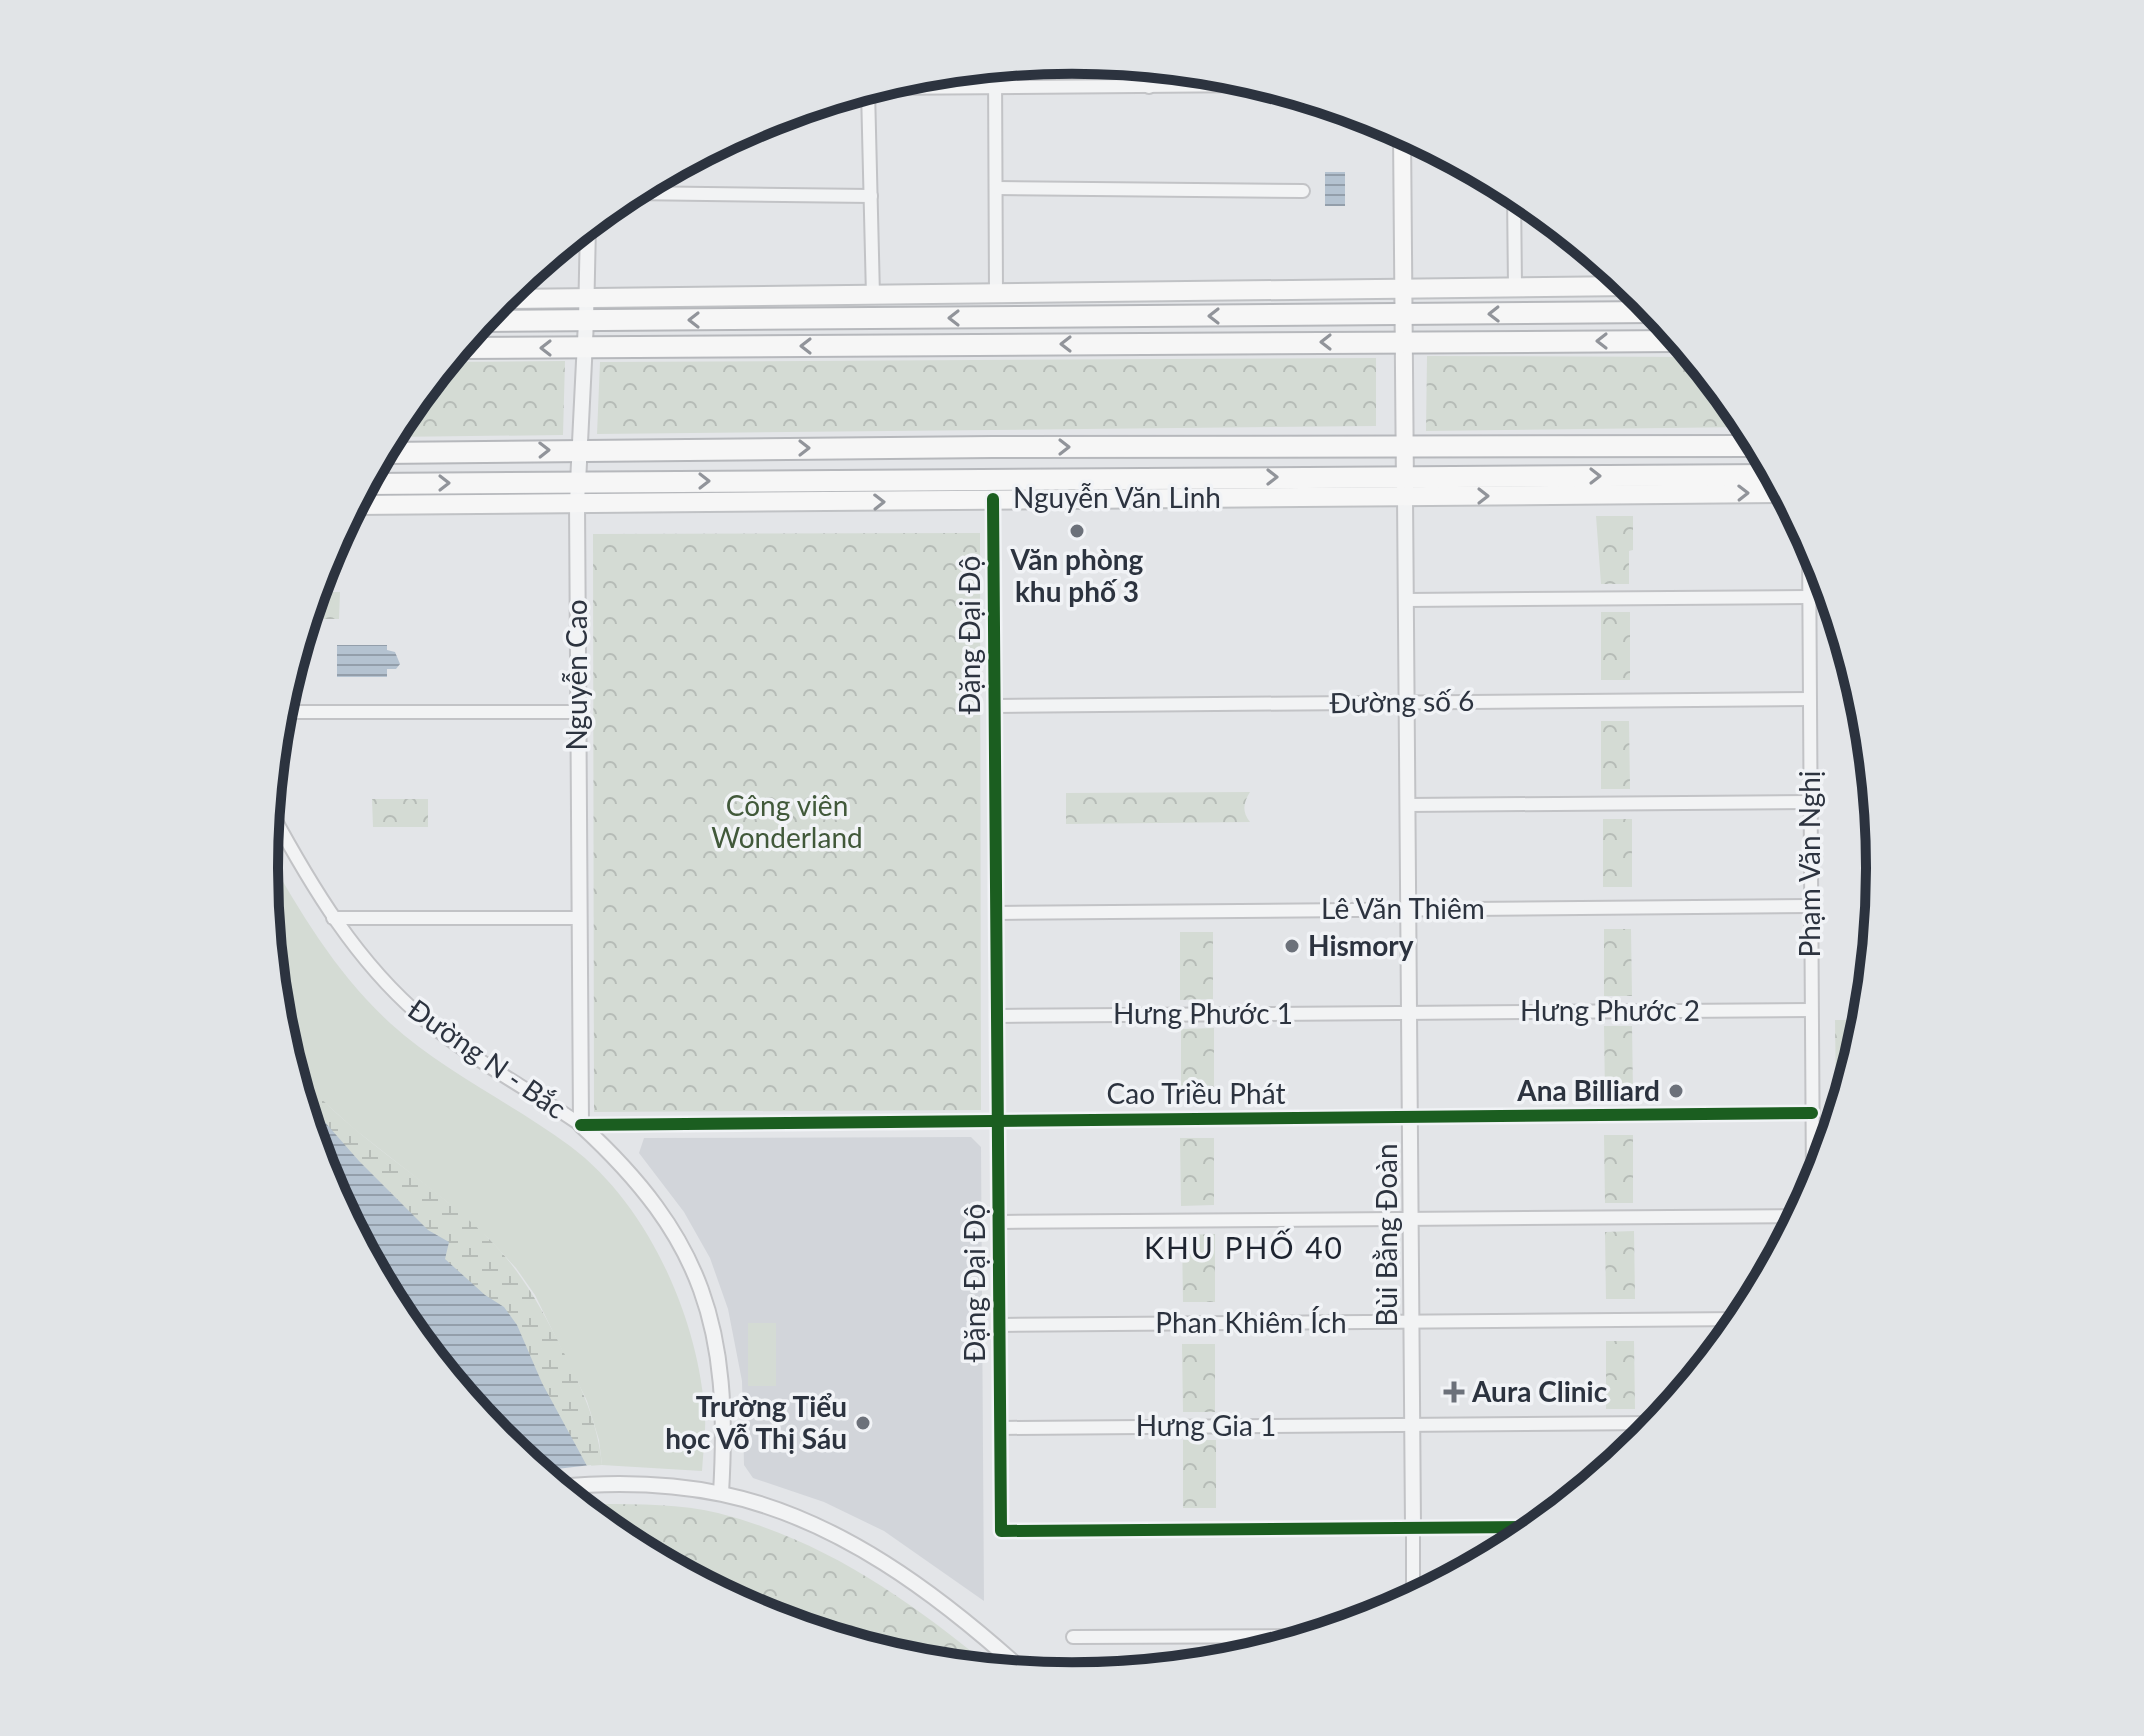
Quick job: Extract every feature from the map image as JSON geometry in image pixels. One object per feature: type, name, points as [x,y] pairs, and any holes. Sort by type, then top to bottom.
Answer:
[{"type":"highway","points":[[497,321],[1638,312]]},
{"type":"highway","points":[[472,348],[1666,341]]},
{"type":"highway","name":"Nguyễn Văn Linh","points":[[396,453],[1744,446]]},
{"type":"highway","name":"Nguyễn Văn Linh","points":[[377,484],[577,492],[1198,488],[1405,486],[1762,475]]},
{"type":"main road","points":[[1402,146],[1405,486]]},
{"type":"main road","points":[[519,299],[1612,286]]},
{"type":"main road","name":"Nguyễn Văn Linh","points":[[1405,486],[1771,493]]},
{"type":"main road","name":"Nguyễn Văn Linh","points":[[367,504],[577,492]]},
{"type":"street","points":[[995,78],[996,295]]},
{"type":"street","points":[[1149,78],[1149,87]]},
{"type":"street","points":[[935,86],[1208,86]]},
{"type":"street","points":[[871,100],[873,296]]},
{"type":"street","points":[[996,188],[1303,191]]},
{"type":"street","points":[[654,193],[871,196]]},
{"type":"street","points":[[1514,209],[1515,287]]},
{"type":"street","name":"Nguyễn Cao","points":[[581,1125],[577,492],[588,239]]},
{"type":"street","name":"Bùi Bằng Đoàn","points":[[1405,486],[1413,1585]]},
{"type":"street","name":"Đặng Đại Độ","points":[[993,489],[1001,1531],[1514,1527]]},
{"type":"street","name":"Phạm Văn Nghị","points":[[1808,571],[1813,1154]]},
{"type":"street","points":[[1407,600],[1808,597]]},
{"type":"street","name":"Đường số 6","points":[[995,706],[1809,699]]},
{"type":"street","points":[[293,712],[578,712]]},
{"type":"street","points":[[1408,805],[1810,802]]},
{"type":"street","name":"Đường N - Bắc","points":[[280,826],[333,918],[393,990],[423,1019],[487,1065],[581,1125],[609,1150],[663,1213],[698,1278],[719,1358],[724,1441],[721,1493]]},
{"type":"street","name":"Lê Văn Thiêm","points":[[996,913],[1811,906]]},
{"type":"street","points":[[333,918],[579,918]]},
{"type":"street","name":"Hưng Phước 2","points":[[1410,1013],[1811,1010]]},
{"type":"street","name":"Hưng Phước 1","points":[[997,1016],[1410,1013]]},
{"type":"street","name":"Cao Triều Phát","points":[[581,1125],[1812,1113]]},
{"type":"street","points":[[999,1222],[1785,1216]]},
{"type":"street","name":"Phan Khiêm Ích","points":[[1000,1325],[1725,1319]]},
{"type":"street","name":"Hưng Gia 1","points":[[1001,1428],[1639,1423]]},
{"type":"street","points":[[574,1486],[659,1486],[721,1493],[793,1516],[881,1561],[948,1608],[1009,1659]]},
{"type":"street","points":[[1073,1637],[1273,1636]]},
{"type":"shaded area","points":[[971,1137],[981,1147],[984,1601],[884,1531],[824,1502],[753,1478],[744,1465],[742,1381],[728,1309],[710,1258],[684,1212],[639,1153],[644,1138]]},
{"type":"green space","points":[[1427,356],[1679,357],[1732,427],[1426,431]]},
{"type":"green space","points":[[1376,358],[1376,426],[597,434],[600,362]]},
{"type":"green space","points":[[565,361],[563,435],[406,437],[461,362]]},
{"type":"green space","points":[[1596,516],[1633,516],[1629,584],[1601,584]]},
{"type":"green space","name":"Công viên Wonderland","points":[[980,533],[981,1110],[594,1112],[593,534]]},
{"type":"green space","points":[[328,592],[340,592],[339,619],[318,619]]},
{"type":"green space","points":[[1601,612],[1630,612],[1630,680],[1601,680]]},
{"type":"green space","points":[[1601,721],[1629,721],[1630,789],[1601,789]]},
{"type":"green space","points":[[1250,792],[1244,807],[1250,822],[1066,824],[1066,793]]},
{"type":"green space","points":[[372,799],[428,799],[428,827],[373,827]]},
{"type":"green space","points":[[1603,819],[1632,819],[1632,887],[1603,887]]},
{"type":"green space","points":[[278,872],[337,964],[390,1023],[433,1057],[570,1146],[624,1200],[665,1267],[692,1342],[701,1379],[705,1416],[702,1471],[602,1465],[599,1440],[587,1401],[535,1295],[516,1268],[446,1201],[353,1128],[311,1090],[293,1023],[285,972]]},
{"type":"green space","points":[[1604,929],[1631,929],[1632,996],[1604,996]]},
{"type":"green space","points":[[1180,932],[1213,932],[1213,999],[1180,1000]]},
{"type":"green space","points":[[1835,1020],[1851,1020],[1839,1074],[1836,1084]]},
{"type":"green space","points":[[1604,1026],[1632,1026],[1633,1093],[1605,1094]]},
{"type":"green space","points":[[1214,1028],[1214,1096],[1181,1096],[1181,1029]]},
{"type":"green space","points":[[309,1086],[362,1135],[465,1217],[512,1265],[555,1335],[588,1406],[602,1465],[587,1466],[346,1189]]},
{"type":"green space","points":[[1604,1135],[1633,1135],[1633,1203],[1605,1203]]},
{"type":"green space","points":[[1180,1138],[1214,1138],[1214,1205],[1181,1206]]},
{"type":"green space","points":[[1634,1231],[1635,1299],[1606,1299],[1605,1232]]},
{"type":"green space","points":[[1215,1234],[1215,1302],[1183,1302],[1182,1235]]},
{"type":"green space","points":[[748,1323],[776,1323],[776,1386],[748,1386]]},
{"type":"green space","points":[[1606,1341],[1634,1341],[1635,1409],[1606,1409]]},
{"type":"green space","points":[[1182,1344],[1215,1344],[1215,1412],[1183,1412]]},
{"type":"green space","points":[[1183,1440],[1216,1440],[1216,1508],[1183,1508]]},
{"type":"green space","points":[[602,1504],[660,1505],[704,1510],[794,1539],[896,1596],[976,1656],[866,1635],[768,1602],[675,1556],[604,1509]]},
{"type":"water","points":[[1325,172],[1345,172],[1345,206],[1325,206]]},
{"type":"water","points":[[337,645],[387,645],[387,650],[395,652],[400,664],[396,669],[387,669],[387,677],[337,677]]},
{"type":"water","points":[[317,1113],[359,1161],[428,1230],[449,1242],[445,1259],[485,1295],[504,1307],[517,1325],[542,1383],[587,1466],[590,1499],[548,1465],[511,1429],[475,1392],[442,1351],[384,1265],[338,1172]]},
{"type":"pier","points":[[591,1465],[595,1502],[589,1498],[553,1469]]},
{"type":"cycle path","points":[[993,499],[1001,1531],[1514,1527]]},
{"type":"cycle path","points":[[581,1125],[1812,1113]]},
{"type":"place","name":"Văn phòng khu phố 3","points":[[1077,531]]},
{"type":"place","name":"Hismory","points":[[1292,946]]},
{"type":"place","name":"Ana Billiard","points":[[1676,1091]]},
{"type":"place","name":"Aura Clinic","points":[[1454,1392]]},
{"type":"place","name":"Trường Tiểu học Vỗ Thị Sáu","points":[[863,1423]]},
{"type":"district","name":"KHU PHỐ 40","points":[[1244,1249]]}]
